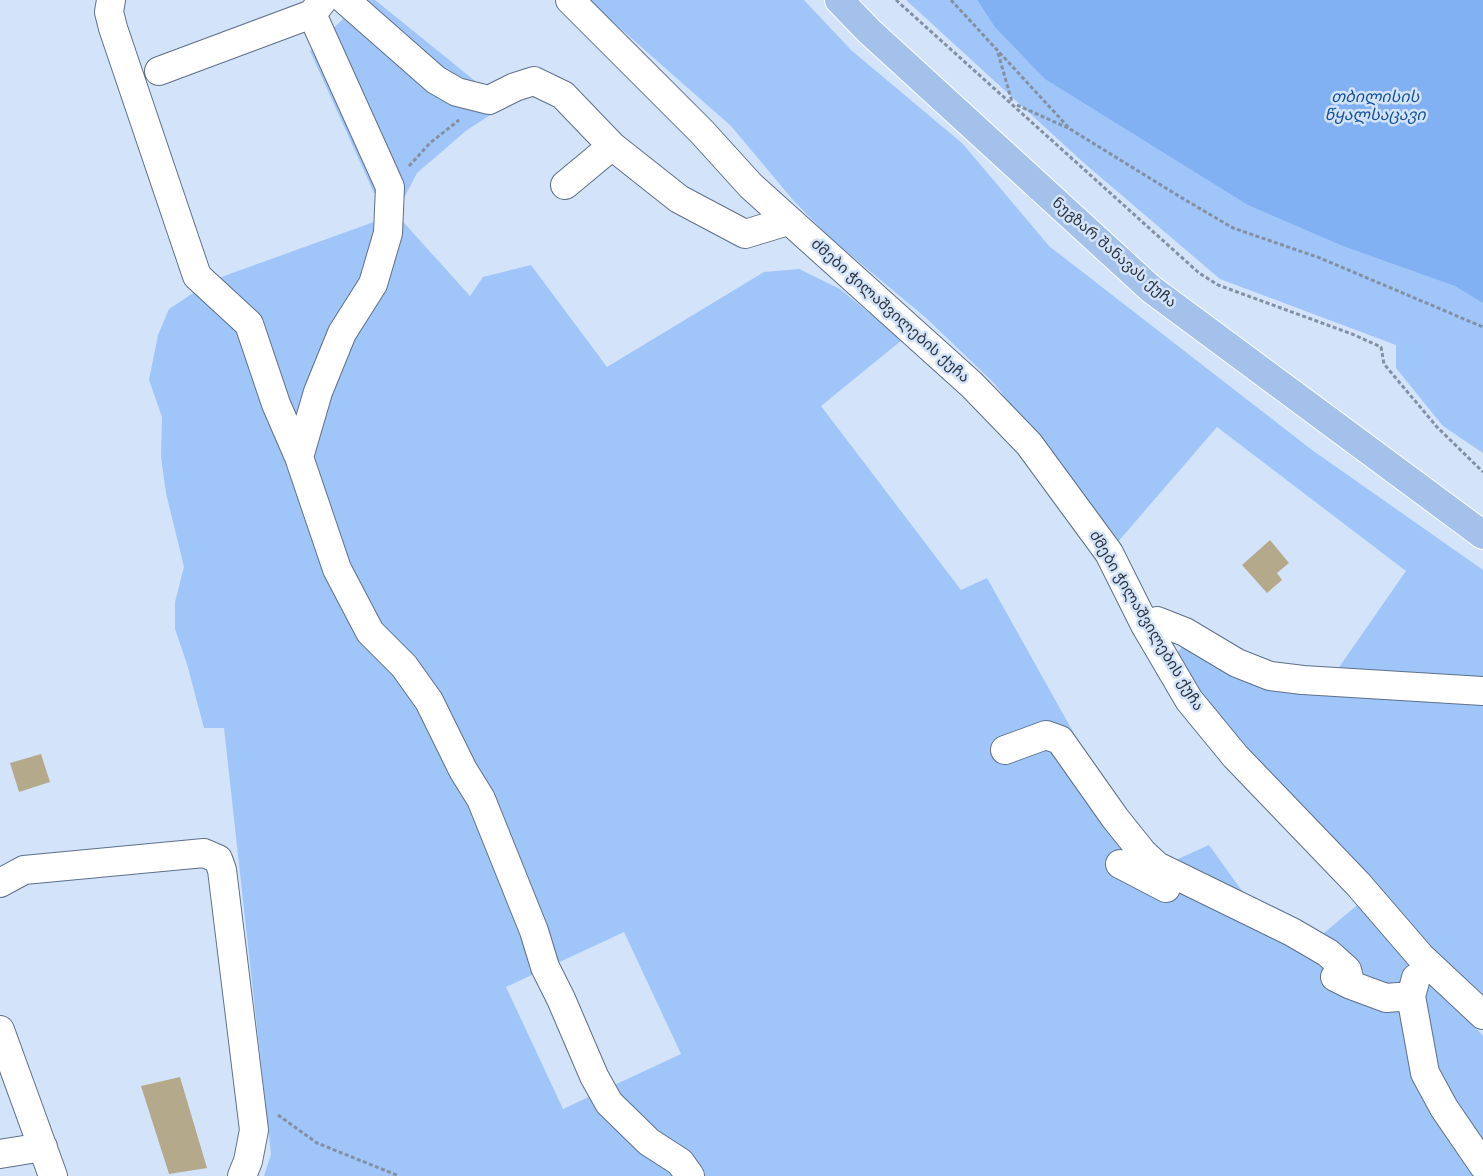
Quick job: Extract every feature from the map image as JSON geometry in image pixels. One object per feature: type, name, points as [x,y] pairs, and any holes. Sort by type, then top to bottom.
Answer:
[{"type":"main road","name":"ნუგზარ შანავას ქუჩა","points":[[839,0],[876,37],[1151,288],[1483,534]]},
{"type":"street","points":[[111,0],[109,12],[113,28],[197,276],[249,324],[276,404],[299,457],[337,569],[370,632],[404,666],[429,701],[464,770],[481,798],[534,931],[546,967],[594,1076],[609,1103],[648,1142],[680,1162],[690,1176]]},
{"type":"street","points":[[345,0],[436,80],[456,92],[489,100],[515,87],[534,81],[563,95],[612,146],[679,199],[745,234],[788,221]]},
{"type":"street","name":"ძმები ჭილაშვილების ქუჩა","points":[[570,0],[702,132],[751,186],[972,385],[1029,444],[1109,553],[1144,625],[1189,700],[1229,749],[1358,884],[1421,957],[1483,1016]]},
{"type":"street","points":[[158,71],[318,7],[390,187],[388,233],[373,284],[342,333],[318,392],[299,457]]},
{"type":"street","points":[[564,186],[612,146]]},
{"type":"street","points":[[1144,625],[1157,621],[1185,632],[1237,663],[1270,676],[1303,680],[1483,691]]},
{"type":"street","points":[[1005,750],[1046,735],[1060,740],[1115,818],[1143,853],[1157,866],[1292,932],[1328,953],[1346,970],[1351,985]]},
{"type":"street","points":[[0,883],[24,870],[204,853],[218,859],[222,870],[254,1130],[248,1161],[242,1176]]},
{"type":"street","points":[[1120,864],[1351,985],[1386,998],[1411,996]]},
{"type":"street","points":[[1421,957],[1411,996],[1426,1073],[1444,1108],[1483,1165]]},
{"type":"street","points":[[0,1030],[53,1176]]},
{"type":"street","points":[[0,1154],[43,1147]]},
{"type":"path","points":[[896,0],[1205,277],[1226,289],[1352,334],[1381,347],[1384,364],[1437,427],[1483,472]]},
{"type":"path","points":[[951,0],[1070,129]]},
{"type":"path","points":[[998,52],[1013,104]]},
{"type":"path","points":[[390,187],[430,143],[489,100]]},
{"type":"path","points":[[1013,104],[1070,129],[1233,228],[1320,258],[1483,327]]},
{"type":"path","points":[[250,1094],[317,1143],[398,1176]]},
{"type":"shaded area","points":[[348,0],[375,0],[485,89],[495,112],[467,130],[417,173],[404,198],[374,193],[310,51],[343,19]]},
{"type":"shaded area","points":[[588,0],[804,0],[851,50],[963,144],[1049,246],[1312,450],[1483,570],[1483,1008],[1218,717],[1182,670],[1177,653],[1183,646],[1194,652],[1335,673],[1406,571],[1217,427],[1117,543],[994,383],[925,317],[829,237],[793,200],[731,126]]},
{"type":"shaded area","points":[[906,0],[977,0],[994,26],[1483,280],[1483,453],[1443,426],[1396,368],[1396,345],[1220,279],[1084,163]]},
{"type":"shaded area","points":[[396,214],[470,296],[483,277],[531,265],[607,367],[764,272],[799,269],[840,289],[902,340],[821,406],[961,590],[987,578],[1114,805],[1169,863],[1209,845],[1250,902],[1317,939],[1362,901],[1483,1036],[1483,1176],[264,1176],[271,1154],[224,728],[204,728],[187,664],[175,629],[175,602],[184,567],[166,493],[161,457],[162,417],[149,380],[158,335],[169,309],[213,280]],"holes":[[[624,932],[681,1054],[563,1109],[506,987]]]},
{"type":"water","name":"თბილისის წყალსაცავი","points":[[977,0],[1483,0],[1483,303],[1455,286],[1343,246],[1248,205],[1045,79],[994,26]]},
{"type":"building","points":[[1270,540],[1289,563],[1277,573],[1282,580],[1267,593],[1242,565]]},
{"type":"building","points":[[41,754],[50,782],[19,792],[10,763]]},
{"type":"building","points":[[180,1077],[207,1168],[169,1174],[141,1086]]}]
